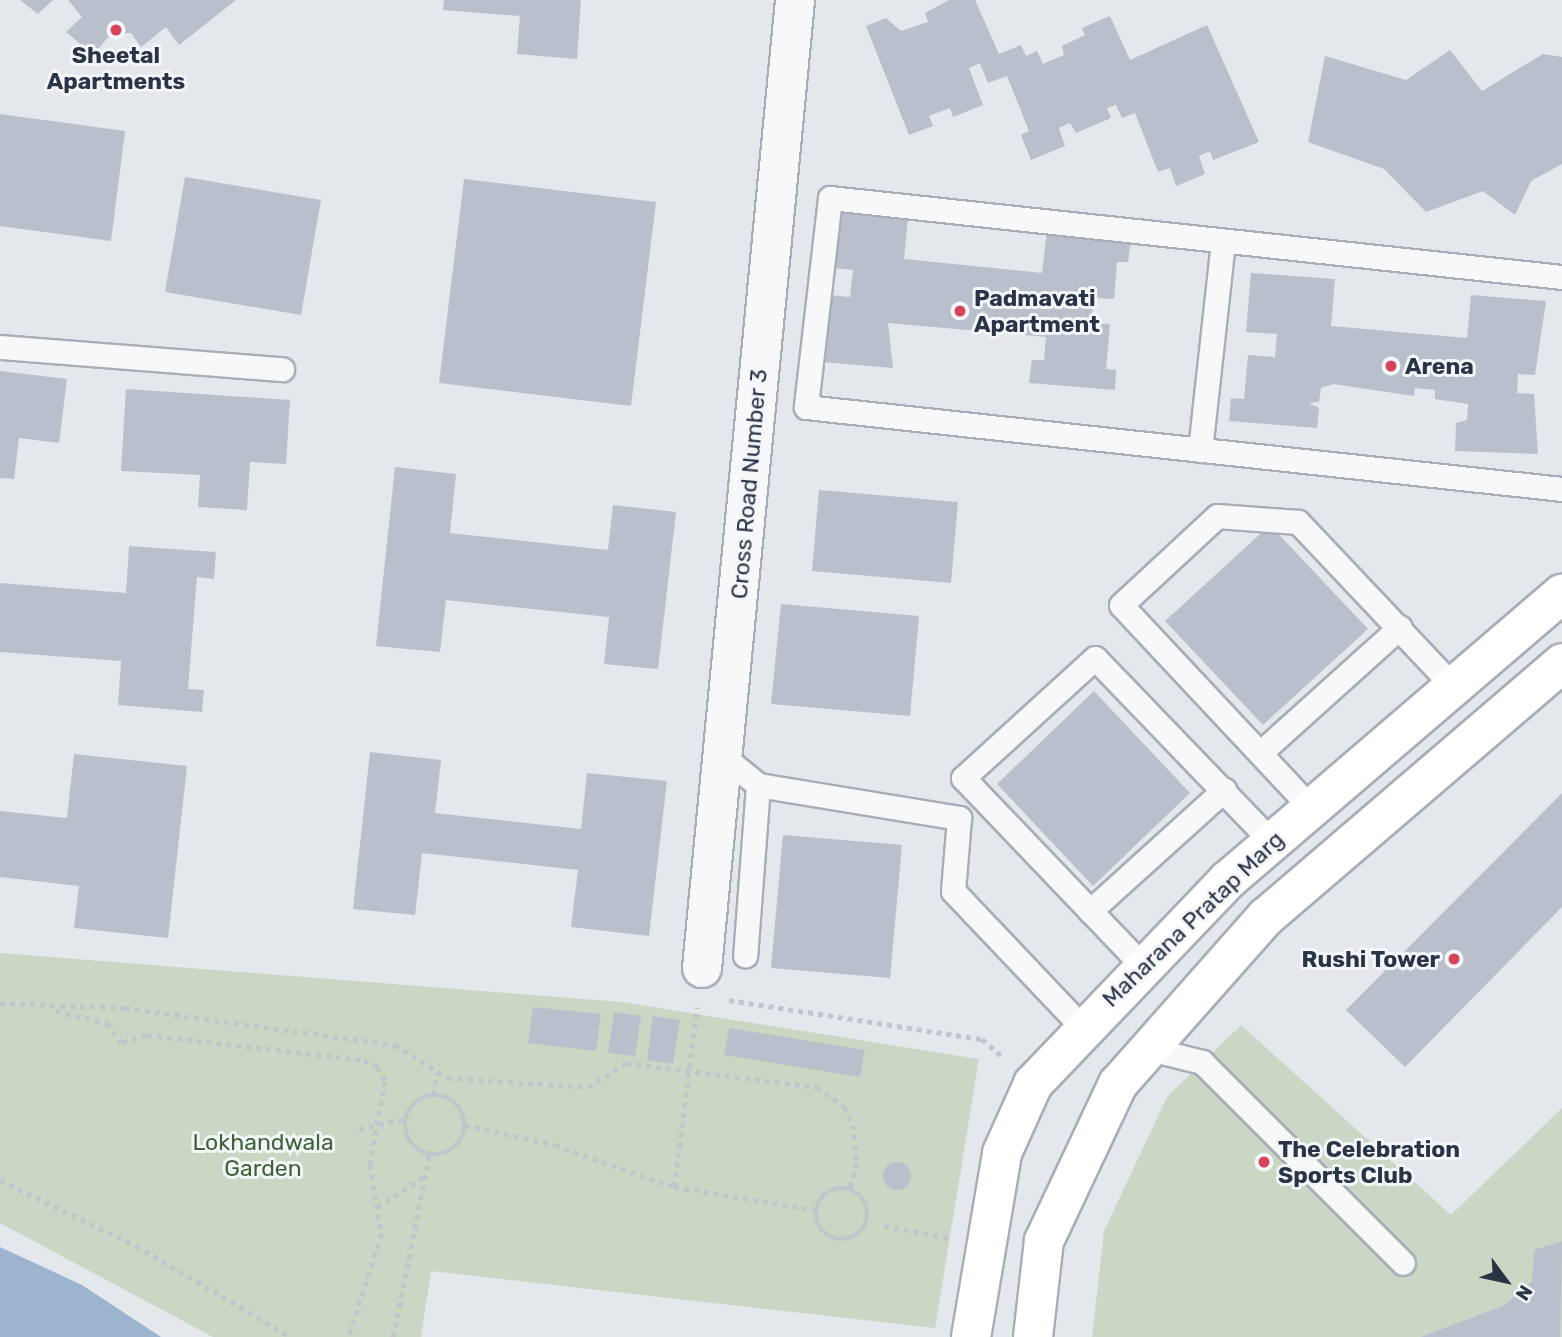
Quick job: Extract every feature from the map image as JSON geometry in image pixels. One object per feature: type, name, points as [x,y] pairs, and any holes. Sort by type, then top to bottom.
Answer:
[{"type":"main road","name":"Maharana Pratap Marg","points":[[971,1337],[984,1243],[1002,1153],[1033,1084],[1082,1027],[1228,880],[1562,594]]},
{"type":"main road","points":[[1033,1337],[1044,1241],[1118,1084],[1266,917],[1562,663]]},
{"type":"main road","points":[[1228,880],[1266,917]]},
{"type":"street","name":"Cross Road Number 3","points":[[708,983],[723,755],[795,0]]},
{"type":"lane","points":[[1562,278],[830,198],[806,407],[1562,489]]},
{"type":"lane","points":[[1200,450],[1223,242]]},
{"type":"lane","points":[[0,347],[282,369]]},
{"type":"lane","points":[[1311,809],[1121,605],[1217,516],[1298,522],[1454,687]]},
{"type":"lane","points":[[1260,753],[1400,627]]},
{"type":"lane","points":[[1142,965],[962,778],[1095,658],[1272,842]]},
{"type":"lane","points":[[723,755],[758,785],[958,818],[953,891],[1082,1027]]},
{"type":"lane","points":[[745,956],[758,785]]},
{"type":"lane","points":[[1090,911],[1224,790]]},
{"type":"lane","points":[[1150,1049],[1202,1062],[1403,1263]]},
{"type":"path","points":[[674,1186],[690,1071],[708,983],[982,1039],[1033,1084]]},
{"type":"path","points":[[0,1003],[108,1011],[395,1045],[436,1073],[588,1087],[626,1063],[817,1087],[845,1107],[857,1143],[850,1190],[868,1214],[852,1238],[827,1235],[816,1210]]},
{"type":"path","points":[[45,1008],[107,1023],[122,1043],[147,1035],[372,1063],[385,1081],[370,1166],[382,1234],[349,1337]]},
{"type":"path","points":[[107,1023],[108,1011]]},
{"type":"path","points":[[434,1095],[436,1073]]},
{"type":"path","points":[[434,1095],[456,1103],[465,1125],[451,1151],[429,1156],[410,1142],[405,1119],[415,1102],[434,1095]]},
{"type":"path","points":[[359,1129],[405,1119]]},
{"type":"path","points":[[465,1125],[555,1145],[674,1186],[816,1210]]},
{"type":"path","points":[[393,1337],[429,1156]]},
{"type":"path","points":[[377,1207],[425,1176]]},
{"type":"path","points":[[0,1180],[136,1246],[290,1337]]},
{"type":"path","points":[[816,1210],[831,1190],[850,1190]]},
{"type":"path","points":[[884,1227],[984,1243]]},
{"type":"green space","name":"Lokhandwala Garden","points":[[0,953],[621,1002],[979,1059],[935,1328],[431,1271],[421,1337],[213,1337],[0,1223]]},
{"type":"green space","name":"The Celebration Sports Club","points":[[1241,1025],[1451,1215],[1562,1108],[1562,1337],[1092,1337],[1104,1231],[1167,1097]]},
{"type":"water","points":[[0,1247],[82,1285],[161,1337],[0,1337]]},
{"type":"building","name":"Sheetal Apartments","points":[[20,0],[53,0],[38,14]]},
{"type":"building","name":"Sheetal Apartments","points":[[68,0],[236,0],[179,45],[166,27],[141,47],[131,33],[111,34],[93,55],[66,32],[82,17]]},
{"type":"building","points":[[444,0],[581,0],[577,59],[517,54],[520,16],[443,10]]},
{"type":"building","points":[[949,0],[975,0],[999,54],[1021,45],[1026,56],[1037,51],[1043,64],[1064,55],[1062,46],[1085,35],[1082,28],[1110,16],[1130,60],[1207,25],[1259,142],[1213,160],[1210,151],[1199,156],[1205,174],[1176,186],[1170,168],[1158,172],[1135,113],[1122,118],[1116,105],[1107,108],[1111,118],[1076,133],[1070,123],[1059,128],[1065,146],[1031,160],[1021,135],[1029,131],[1007,76],[988,83],[980,63],[969,68],[983,105],[953,117],[950,108],[929,116],[933,126],[909,135],[866,26],[886,18],[901,31],[928,22],[925,13]]},
{"type":"building","points":[[1450,50],[1482,91],[1543,54],[1562,57],[1562,164],[1531,181],[1515,215],[1483,191],[1426,212],[1384,169],[1308,142],[1325,56],[1406,80]]},
{"type":"building","points":[[0,114],[125,131],[111,241],[0,226]]},
{"type":"building","points":[[185,177],[321,200],[301,315],[165,292]]},
{"type":"building","points":[[464,179],[656,202],[631,406],[439,383]]},
{"type":"building","name":"Padmavati Apartment","points":[[838,212],[908,218],[904,259],[1042,273],[1047,231],[1131,240],[1128,262],[1117,262],[1114,299],[1094,298],[1091,323],[1110,324],[1106,369],[1116,370],[1115,390],[1029,383],[1032,360],[1044,360],[1046,337],[888,323],[893,368],[823,362],[830,295],[850,297],[853,270],[833,268]]},
{"type":"building","name":"Arena","points":[[1251,273],[1335,279],[1331,326],[1467,338],[1471,295],[1546,301],[1535,375],[1518,374],[1517,393],[1534,394],[1538,454],[1455,451],[1456,423],[1467,420],[1468,404],[1435,399],[1435,390],[1415,388],[1414,396],[1333,384],[1321,388],[1319,402],[1309,403],[1319,408],[1317,428],[1229,421],[1231,398],[1244,399],[1248,355],[1275,357],[1277,334],[1246,332]]},
{"type":"building","points":[[0,371],[67,379],[59,443],[19,438],[14,479],[0,478]]},
{"type":"building","points":[[126,389],[290,400],[286,464],[250,462],[247,510],[198,507],[200,475],[121,471]]},
{"type":"building","points":[[395,467],[456,474],[450,533],[608,550],[613,505],[676,512],[658,669],[604,664],[609,617],[446,600],[440,652],[376,646]]},
{"type":"building","points":[[819,490],[958,502],[951,583],[812,571]]},
{"type":"building","points":[[1270,525],[1368,629],[1263,725],[1165,621]]},
{"type":"building","points":[[129,546],[216,552],[214,579],[197,577],[188,689],[204,690],[202,712],[118,705],[121,661],[0,652],[0,583],[126,593]]},
{"type":"building","points":[[781,604],[919,616],[910,716],[771,704]]},
{"type":"building","points":[[1094,691],[1190,793],[1093,886],[997,784]]},
{"type":"building","points":[[370,752],[441,760],[435,813],[581,829],[587,773],[667,781],[649,936],[571,927],[578,870],[422,853],[415,915],[353,909]]},
{"type":"building","points":[[74,754],[187,766],[168,938],[74,928],[79,886],[0,877],[0,811],[67,818]]},
{"type":"building","name":"Rushi Tower","points":[[1562,793],[1562,907],[1405,1067],[1346,1010]]},
{"type":"building","points":[[783,835],[902,845],[890,978],[771,968]]},
{"type":"building","points":[[533,1007],[601,1014],[596,1051],[528,1043]]},
{"type":"building","points":[[614,1012],[641,1016],[635,1056],[608,1053]]},
{"type":"building","points":[[653,1016],[680,1020],[673,1064],[647,1060]]},
{"type":"building","points":[[729,1028],[865,1050],[860,1077],[724,1055]]},
{"type":"building","points":[[897,1162],[907,1166],[911,1176],[907,1186],[897,1190],[887,1186],[883,1176],[887,1166]]},
{"type":"building","points":[[1562,1241],[1560,1337],[1421,1337],[1505,1305],[1532,1281],[1534,1250]]},
{"type":"place","name":"Sheetal Apartments","points":[[116,30]]},
{"type":"place","name":"Padmavati Apartment","points":[[960,311]]},
{"type":"place","name":"Arena","points":[[1391,366]]},
{"type":"place","name":"Rushi Tower","points":[[1454,959]]},
{"type":"place","name":"The Celebration Sports Club","points":[[1264,1162]]}]
